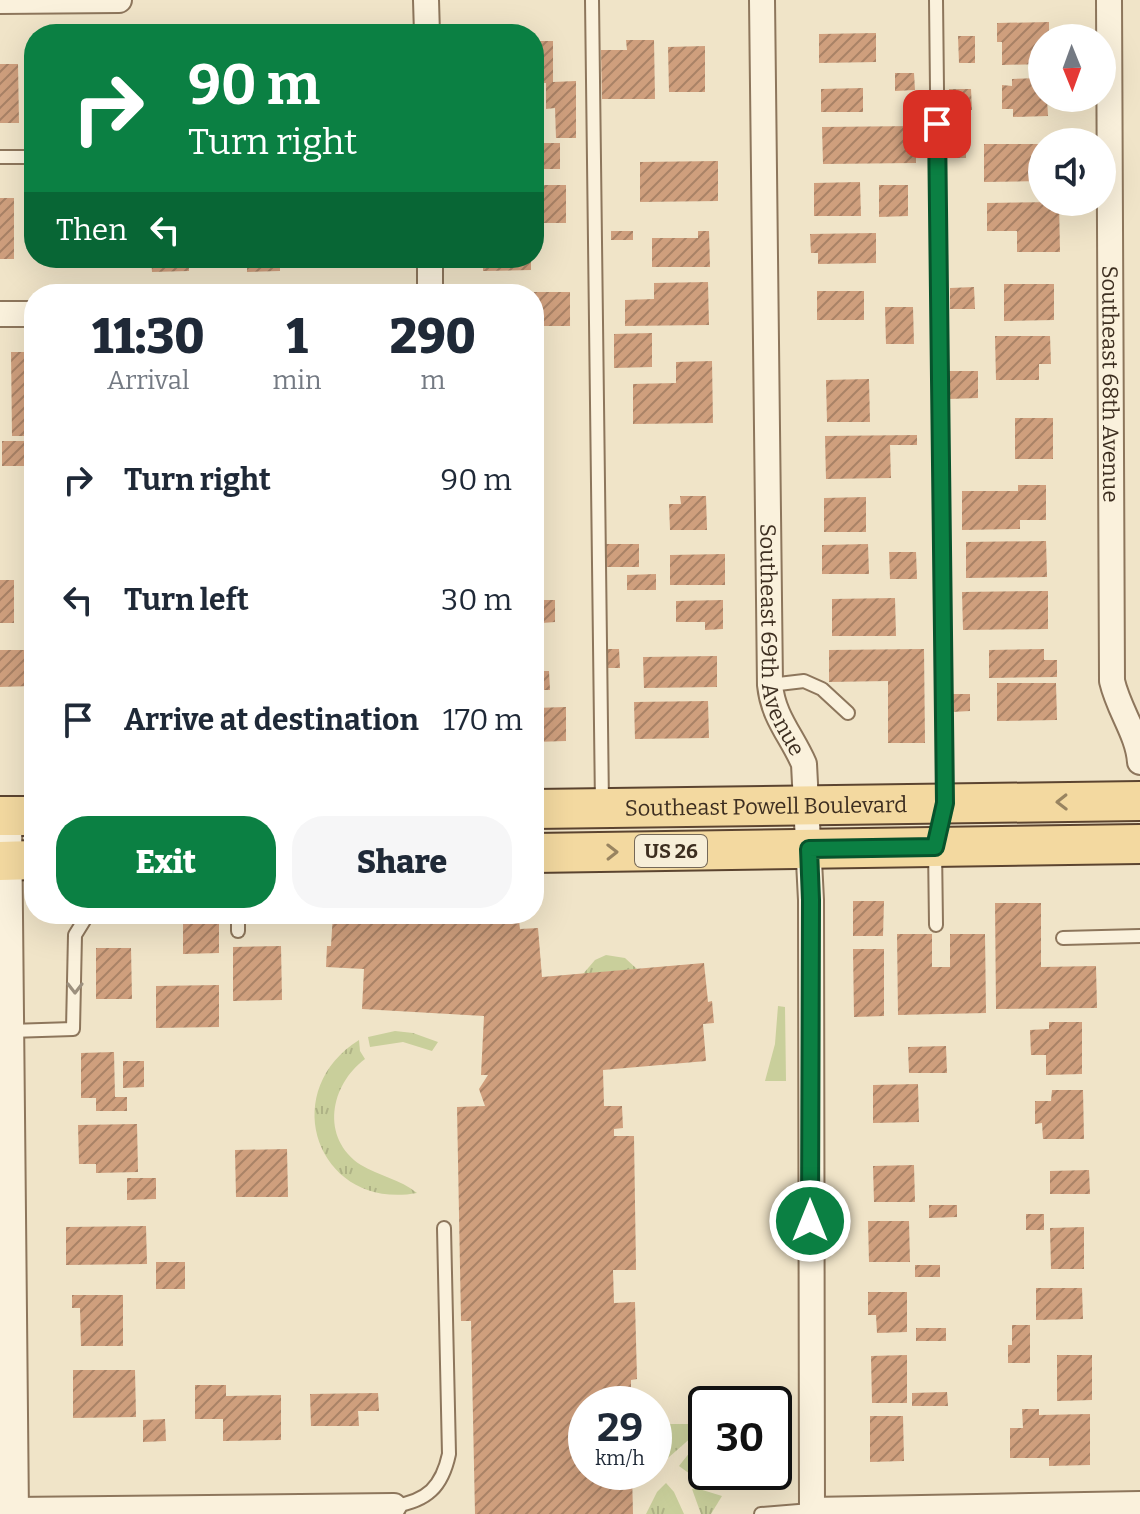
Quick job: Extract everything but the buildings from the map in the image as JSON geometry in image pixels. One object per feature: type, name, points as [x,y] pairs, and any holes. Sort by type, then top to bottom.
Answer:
[{"type":"main road","name":"Southeast Powell Boulevard","points":[[544,809],[1140,801]]},
{"type":"main road","name":"Southeast Powell Boulevard","points":[[544,853],[1140,844]]},
{"type":"street","points":[[0,1],[119,0]]},
{"type":"street","points":[[426,0],[427,24]]},
{"type":"street","name":"Southeast 69th Avenue","points":[[762,0],[770,685],[775,713],[804,764],[809,849],[812,1512]]},
{"type":"street","name":"Southeast 68th Avenue","points":[[1109,0],[1112,681],[1116,700],[1134,725],[1140,762]]},
{"type":"street","points":[[0,314],[24,314]]},
{"type":"street","points":[[13,816],[14,861],[4,954],[10,1031],[6,1431],[13,1512],[394,1506]]},
{"type":"street","points":[[812,1512],[1140,1504]]},
{"type":"lane","points":[[592,0],[602,808]]},
{"type":"lane","points":[[936,0],[945,803],[935,847],[936,925]]},
{"type":"lane","points":[[0,157],[24,157]]},
{"type":"lane","points":[[770,685],[804,681],[822,689],[848,713]]},
{"type":"lane","points":[[10,1031],[73,1029],[75,935],[82,924]]},
{"type":"lane","points":[[238,924],[238,931]]},
{"type":"lane","points":[[1063,938],[1140,936]]},
{"type":"lane","points":[[394,1506],[411,1504],[434,1490],[445,1471],[449,1454],[444,1228]]},
{"type":"lane","points":[[761,1514],[812,1512]]},
{"type":"green space","points":[[606,955],[625,958],[637,969],[583,974],[595,960]]},
{"type":"green space","points":[[778,1006],[785,1007],[786,1081],[765,1081],[775,1044]]},
{"type":"green space","points":[[395,1031],[413,1033],[438,1042],[432,1051],[403,1042],[370,1047],[368,1037]]},
{"type":"green space","points":[[359,1040],[365,1059],[344,1083],[334,1112],[339,1141],[361,1165],[417,1193],[383,1194],[355,1184],[333,1166],[320,1143],[315,1116],[319,1089],[333,1063]]},
{"type":"green space","points":[[672,1424],[688,1424],[688,1440],[672,1454]]},
{"type":"green space","points":[[688,1455],[688,1473],[679,1466]]},
{"type":"green space","points":[[672,1490],[684,1514],[646,1514],[657,1492]]},
{"type":"green space","points":[[692,1490],[722,1496],[711,1514],[701,1514]]},
{"type":"route","points":[[810,1221],[809,849],[935,847],[945,803],[937,124]]}]
